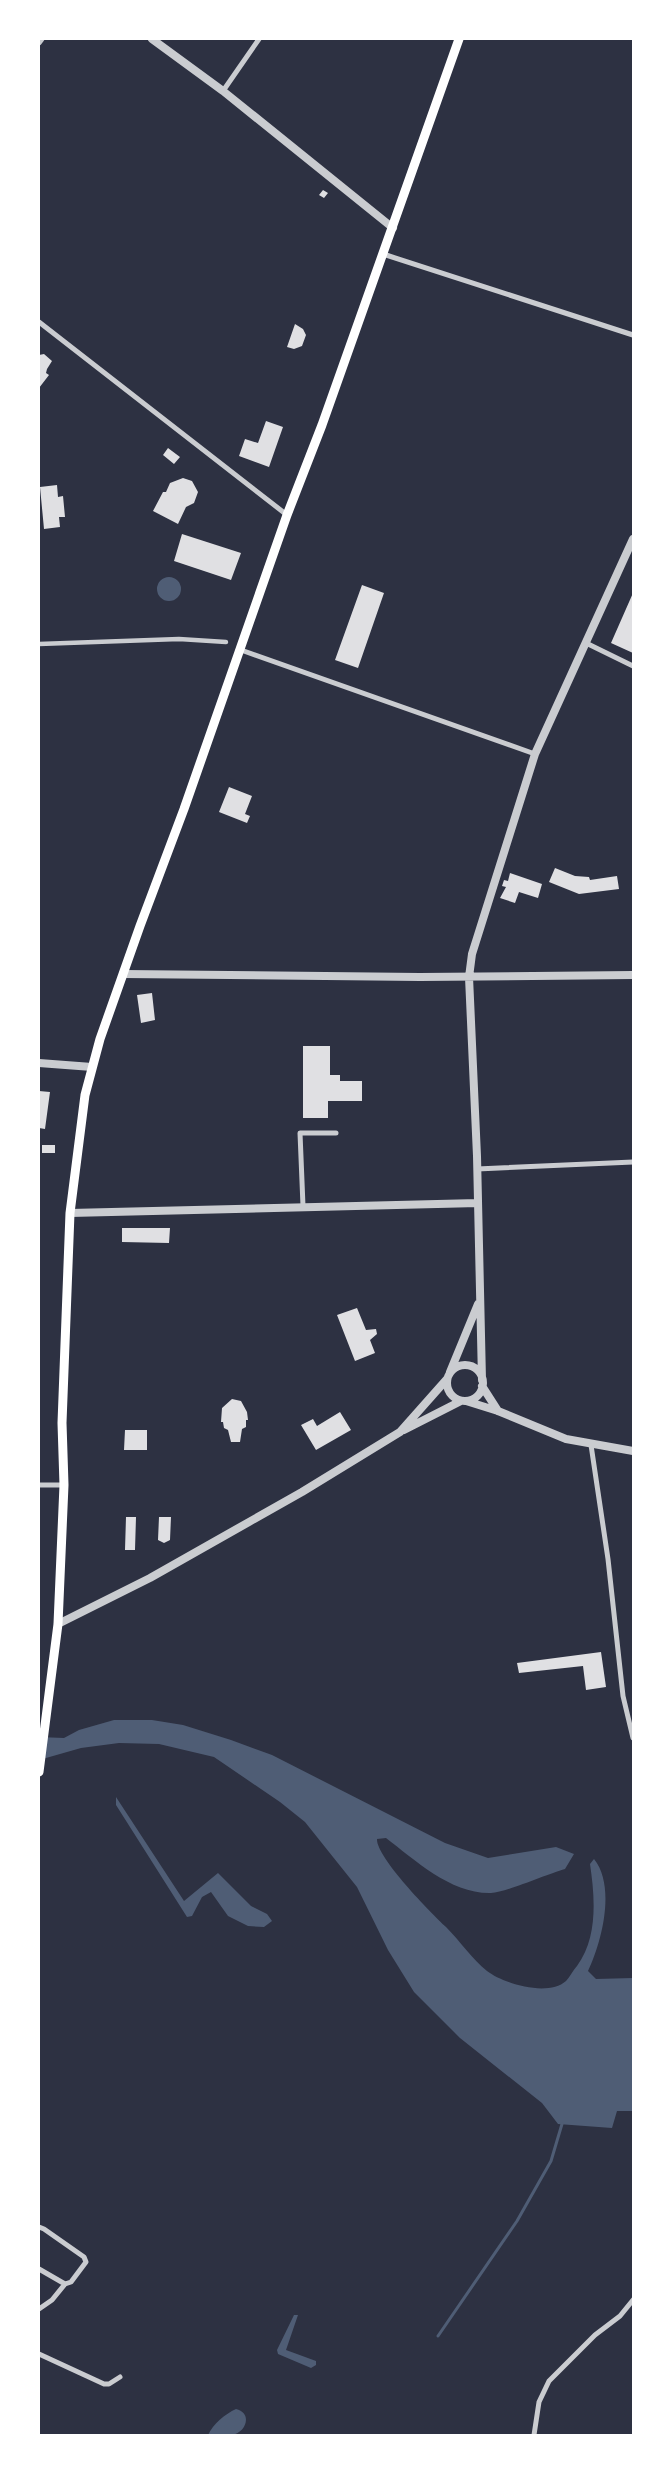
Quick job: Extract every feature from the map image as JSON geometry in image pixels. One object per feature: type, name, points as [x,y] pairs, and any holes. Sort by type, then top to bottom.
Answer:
[{"type":"main road","points":[[39,1772],[58,1624],[64,1485],[62,1423],[70,1213],[79,1130],[92,1067],[241,650],[287,515],[393,228],[459,39]]},
{"type":"street","points":[[39,43],[42,39]]},
{"type":"street","points":[[152,39],[224,92],[393,228]]},
{"type":"street","points":[[224,92],[259,39]]},
{"type":"street","points":[[383,254],[633,335]]},
{"type":"street","points":[[40,324],[287,515]]},
{"type":"street","points":[[58,1624],[150,1578],[302,1492],[400,1432],[477,1396],[482,1383],[477,1169],[469,977],[475,941],[535,754],[633,539]]},
{"type":"street","points":[[39,644],[179,639],[226,642]]},
{"type":"street","points":[[586,643],[633,666]]},
{"type":"street","points":[[241,650],[535,754]]},
{"type":"street","points":[[124,974],[469,977],[633,974]]},
{"type":"street","points":[[39,1063],[92,1067]]},
{"type":"street","points":[[303,1206],[300,1133],[336,1133]]},
{"type":"street","points":[[477,1169],[633,1162]]},
{"type":"street","points":[[70,1213],[478,1203]]},
{"type":"street","points":[[480,1300],[449,1376],[448,1390],[456,1398],[498,1411],[546,1432],[591,1445],[633,1451]]},
{"type":"street","points":[[400,1432],[459,1366],[471,1366],[480,1374],[482,1383],[498,1411]]},
{"type":"street","points":[[591,1445],[608,1559],[623,1696],[633,1738]]},
{"type":"street","points":[[39,1485],[64,1485]]},
{"type":"street","points":[[39,2227],[44,2228],[84,2257],[86,2262],[71,2282],[65,2284],[52,2300],[39,2309]]},
{"type":"street","points":[[39,2268],[65,2284]]},
{"type":"street","points":[[534,2435],[538,2402],[549,2381],[595,2335],[620,2316],[633,2300]]},
{"type":"street","points":[[39,2354],[104,2384],[109,2384],[120,2376]]},
{"type":"water","points":[[169,577],[178,580],[181,589],[178,598],[169,601],[160,598],[157,589],[160,580]]},
{"type":"water","points":[[114,1720],[152,1720],[183,1725],[272,1755],[445,1843],[488,1858],[556,1847],[574,1854],[565,1869],[507,1890],[491,1893],[476,1892],[448,1882],[434,1874],[386,1838],[377,1839],[379,1847],[394,1871],[476,1961],[495,1976],[515,1984],[538,1988],[558,1986],[566,1981],[584,1955],[592,1930],[594,1904],[590,1864],[594,1859],[601,1870],[604,1884],[605,1914],[598,1945],[588,1971],[596,1979],[633,1978],[633,2111],[617,2111],[612,2128],[558,2124],[542,2103],[460,2038],[414,1992],[388,1950],[357,1887],[305,1822],[280,1802],[214,1757],[159,1744],[119,1743],[81,1748],[39,1760],[39,1737],[64,1738],[79,1730]]},
{"type":"water","points":[[116,1797],[184,1901],[218,1873],[251,1906],[267,1914],[272,1921],[264,1927],[248,1926],[228,1916],[211,1892],[202,1897],[192,1916],[187,1917],[116,1805]]},
{"type":"water","points":[[294,2315],[298,2315],[286,2350],[316,2361],[316,2365],[311,2368],[278,2354],[277,2350]]},
{"type":"water","points":[[236,2409],[245,2414],[246,2418],[246,2423],[241,2431],[229,2436],[208,2435],[220,2420]]},
{"type":"building","points":[[323,190],[328,193],[324,198],[319,195]]},
{"type":"building","points":[[295,324],[303,329],[306,335],[302,346],[294,349],[287,347]]},
{"type":"building","points":[[44,354],[52,361],[46,373],[49,375],[39,388],[39,355]]},
{"type":"building","points":[[266,421],[283,427],[269,467],[239,456],[245,439],[258,443]]},
{"type":"building","points":[[168,448],[180,457],[174,464],[163,455]]},
{"type":"building","points":[[183,478],[192,481],[198,492],[194,503],[186,507],[178,524],[153,511],[170,483]]},
{"type":"building","points":[[57,485],[58,497],[63,496],[65,517],[59,517],[60,527],[44,529],[40,487]]},
{"type":"building","points":[[182,534],[241,553],[231,580],[174,561]]},
{"type":"building","points":[[362,585],[384,593],[358,668],[335,660]]},
{"type":"building","points":[[633,593],[633,653],[611,643]]},
{"type":"building","points":[[229,787],[252,796],[245,814],[250,816],[247,823],[219,812]]},
{"type":"building","points":[[555,868],[575,876],[589,877],[590,880],[617,876],[619,889],[579,894],[549,882]]},
{"type":"building","points":[[510,873],[542,884],[538,898],[519,892],[515,903],[500,898],[506,887],[502,886],[504,880],[508,881]]},
{"type":"building","points":[[152,993],[155,1020],[141,1023],[137,995]]},
{"type":"building","points":[[303,1046],[330,1046],[330,1075],[340,1075],[340,1081],[362,1081],[362,1101],[328,1101],[328,1118],[303,1118]]},
{"type":"building","points":[[39,1091],[50,1092],[45,1129],[39,1128]]},
{"type":"building","points":[[42,1145],[55,1145],[55,1153],[42,1153]]},
{"type":"building","points":[[122,1228],[170,1228],[169,1243],[122,1242]]},
{"type":"building","points":[[357,1308],[366,1330],[376,1329],[377,1334],[370,1340],[375,1353],[355,1361],[337,1315]]},
{"type":"building","points":[[232,1399],[241,1401],[247,1412],[248,1420],[246,1420],[246,1427],[242,1429],[240,1442],[231,1442],[228,1430],[224,1428],[223,1422],[221,1422],[222,1408]]},
{"type":"building","points":[[340,1412],[351,1430],[316,1450],[301,1425],[313,1419],[317,1426]]},
{"type":"building","points":[[125,1430],[147,1430],[147,1450],[124,1450]]},
{"type":"building","points":[[126,1517],[136,1517],[135,1550],[125,1550]]},
{"type":"building","points":[[159,1517],[171,1517],[170,1540],[164,1543],[158,1540]]},
{"type":"building","points":[[601,1652],[606,1687],[586,1690],[583,1666],[519,1673],[517,1663]]},
{"type":"waterway","points":[[438,2336],[517,2221],[551,2161],[562,2124]]}]
